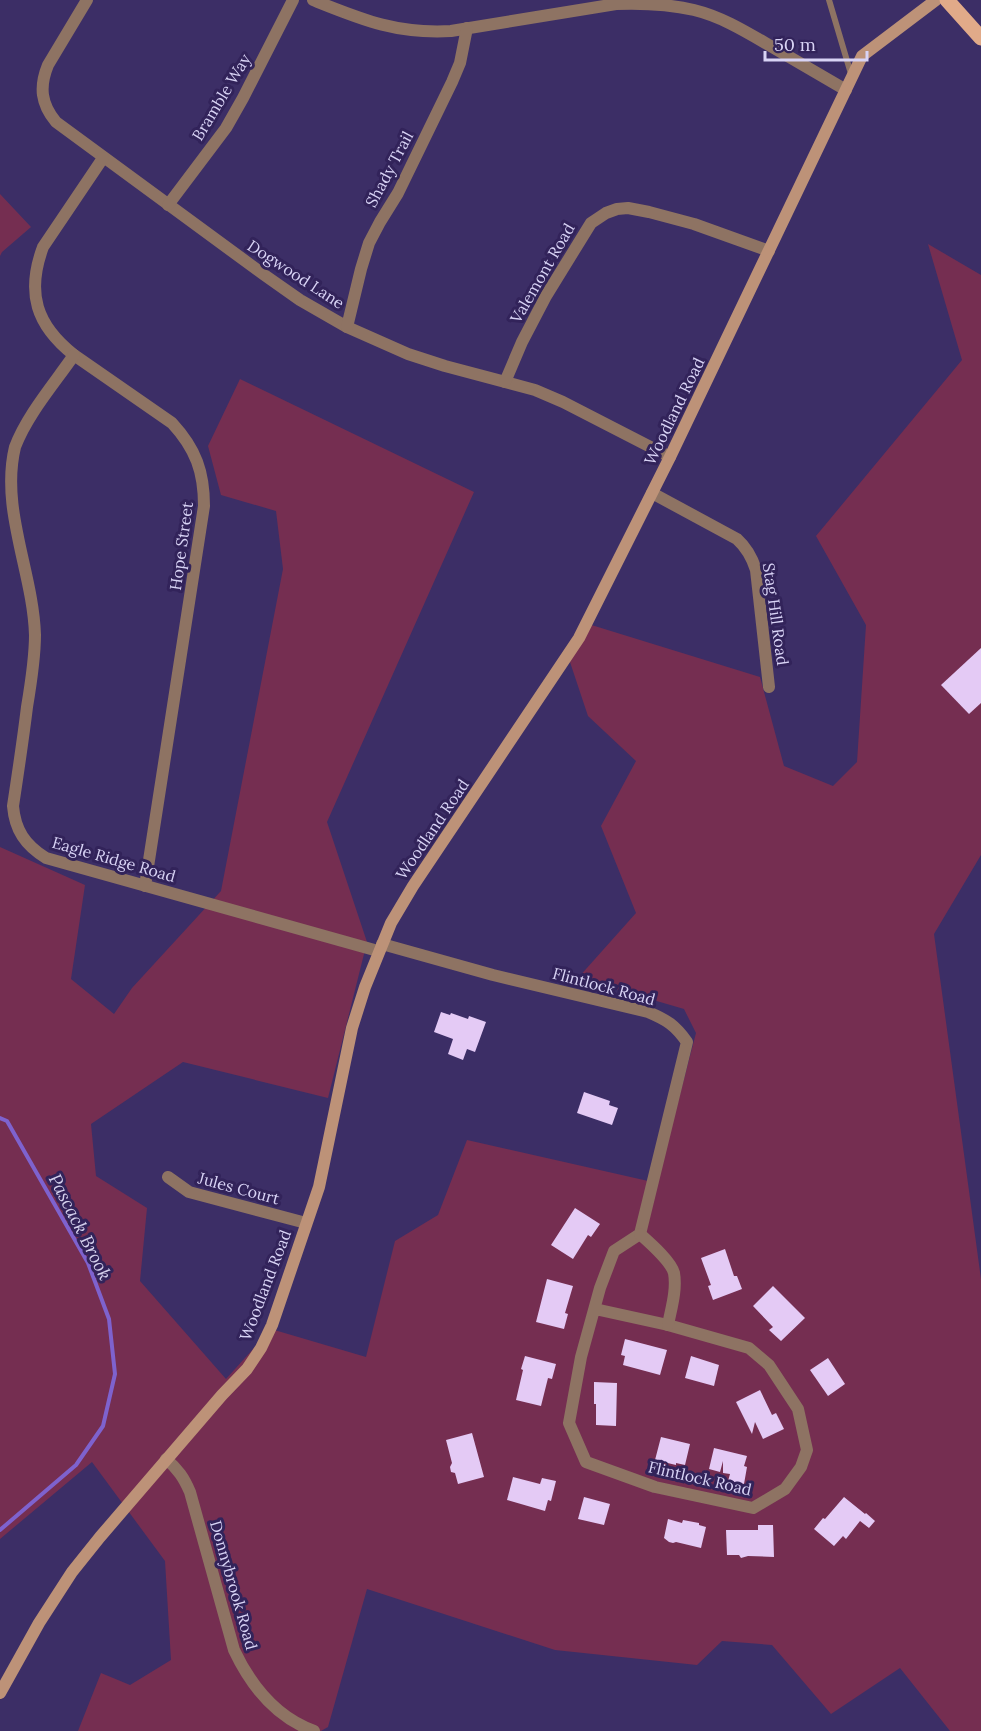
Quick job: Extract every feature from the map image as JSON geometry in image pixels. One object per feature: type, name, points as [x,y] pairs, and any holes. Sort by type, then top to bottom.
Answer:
[{"type":"main road","points":[[947,0],[981,38]]},
{"type":"street","name":"Dogwood Lane","points":[[87,0],[43,77],[44,101],[48,112],[56,122],[290,293],[347,327],[408,354],[535,390],[670,457]]},
{"type":"street","name":"Bramble Way","points":[[168,205],[226,128],[243,99],[292,0]]},
{"type":"street","points":[[313,0],[385,27],[428,32],[467,28],[616,3],[670,5],[718,18],[740,28],[846,90]]},
{"type":"street","name":"Woodland Road","points":[[0,1693],[39,1623],[72,1572],[166,1459],[247,1369],[261,1347],[272,1325],[319,1186],[352,1028],[380,948],[412,886],[579,638],[670,457],[862,56],[936,0]]},
{"type":"street","name":"Shady Trail","points":[[347,327],[369,243],[398,193],[452,82],[460,63],[467,28]]},
{"type":"street","name":"Hope Street","points":[[103,158],[49,235],[37,262],[35,288],[40,314],[58,343],[172,423],[193,451],[204,486],[204,506],[145,886]]},
{"type":"street","name":"Valemont Road","points":[[505,382],[522,342],[546,296],[591,223],[606,213],[628,208],[649,212],[769,251]]},
{"type":"street","name":"Eagle Ridge Road","points":[[74,355],[23,429],[10,469],[8,489],[10,506],[32,607],[35,634],[34,662],[13,806],[14,819],[19,832],[26,843],[46,858],[380,948]]},
{"type":"street","name":"Stag Hill Road","points":[[652,493],[737,539],[746,547],[756,570],[769,687]]},
{"type":"street","name":"Flintlock Road","points":[[380,948],[648,1012],[669,1021],[679,1031],[687,1042],[640,1234],[615,1251],[600,1288],[581,1357],[569,1423],[586,1462],[655,1487],[753,1508],[785,1489],[801,1467],[807,1450],[798,1409],[769,1365],[749,1348],[668,1325],[595,1309]]},
{"type":"street","name":"Jules Court","points":[[168,1177],[189,1192],[306,1222]]},
{"type":"street","points":[[640,1234],[660,1252],[674,1271],[674,1294],[668,1325]]},
{"type":"street","name":"Donnybrook Road","points":[[166,1459],[177,1468],[190,1492],[234,1650],[243,1670],[270,1704],[287,1718],[314,1731]]},
{"type":"lane","points":[[829,0],[852,78]]},
{"type":"shaded area","points":[[0,194],[31,227],[0,256]]},
{"type":"shaded area","points":[[928,244],[981,275],[981,855],[934,934],[981,1279],[981,1731],[950,1731],[900,1668],[831,1714],[772,1645],[722,1641],[697,1665],[555,1650],[367,1589],[328,1727],[321,1731],[78,1731],[101,1673],[130,1685],[171,1660],[165,1561],[92,1462],[0,1539],[0,847],[85,885],[71,979],[114,1014],[132,988],[221,891],[283,569],[276,511],[221,495],[208,446],[240,379],[474,492],[327,822],[367,942],[328,1098],[183,1062],[91,1124],[96,1176],[147,1208],[140,1281],[226,1379],[271,1329],[366,1357],[395,1241],[438,1215],[467,1140],[657,1183],[696,1033],[684,1009],[578,978],[636,913],[601,826],[636,761],[588,716],[567,653],[585,623],[760,677],[784,766],[833,786],[857,762],[866,625],[816,536],[962,360]]},
{"type":"building","points":[[981,648],[981,703],[969,714],[941,685]]},
{"type":"building","points":[[441,1012],[468,1019],[469,1016],[486,1022],[475,1052],[467,1049],[463,1060],[448,1054],[453,1039],[434,1032]]},
{"type":"building","points":[[584,1092],[610,1101],[609,1105],[618,1108],[612,1125],[577,1113]]},
{"type":"building","points":[[575,1208],[600,1224],[591,1237],[588,1235],[573,1259],[551,1245]]},
{"type":"building","points":[[725,1249],[734,1276],[737,1276],[742,1289],[713,1300],[708,1286],[711,1285],[701,1258]]},
{"type":"building","points":[[547,1279],[573,1286],[565,1313],[568,1314],[564,1329],[536,1322]]},
{"type":"building","points":[[773,1286],[805,1318],[781,1341],[769,1330],[773,1327],[753,1306]]},
{"type":"building","points":[[625,1339],[667,1350],[660,1375],[623,1365],[625,1356],[621,1355]]},
{"type":"building","points":[[525,1356],[556,1364],[552,1379],[548,1378],[541,1406],[516,1400]]},
{"type":"building","points":[[691,1356],[719,1365],[714,1386],[685,1378]]},
{"type":"building","points":[[828,1358],[845,1384],[828,1396],[810,1370]]},
{"type":"building","points":[[594,1382],[617,1383],[616,1426],[596,1425]]},
{"type":"building","points":[[760,1390],[772,1415],[776,1413],[784,1429],[763,1439],[755,1422],[752,1434],[736,1402]]},
{"type":"building","points":[[472,1433],[484,1477],[458,1484],[455,1473],[451,1472],[452,1463],[446,1440]]},
{"type":"building","points":[[661,1437],[690,1444],[685,1465],[655,1460]]},
{"type":"building","points":[[714,1448],[747,1456],[744,1466],[747,1467],[744,1484],[728,1481],[730,1474],[723,1473],[723,1461],[720,1472],[709,1469]]},
{"type":"building","points":[[513,1477],[540,1484],[542,1478],[556,1481],[551,1501],[548,1500],[545,1511],[507,1500]]},
{"type":"building","points":[[584,1497],[610,1504],[604,1525],[578,1519]]},
{"type":"building","points":[[844,1497],[875,1521],[869,1528],[860,1521],[846,1539],[843,1536],[834,1546],[814,1529]]},
{"type":"building","points":[[668,1519],[682,1523],[683,1520],[699,1523],[706,1527],[701,1548],[669,1542],[664,1538]]},
{"type":"building","points":[[758,1525],[773,1525],[774,1557],[741,1558],[739,1555],[727,1555],[726,1530],[758,1530]]},
{"type":"waterway","name":"Pascack Brook","points":[[0,1118],[7,1121],[88,1263],[109,1319],[115,1374],[103,1426],[76,1465],[0,1530]]}]
